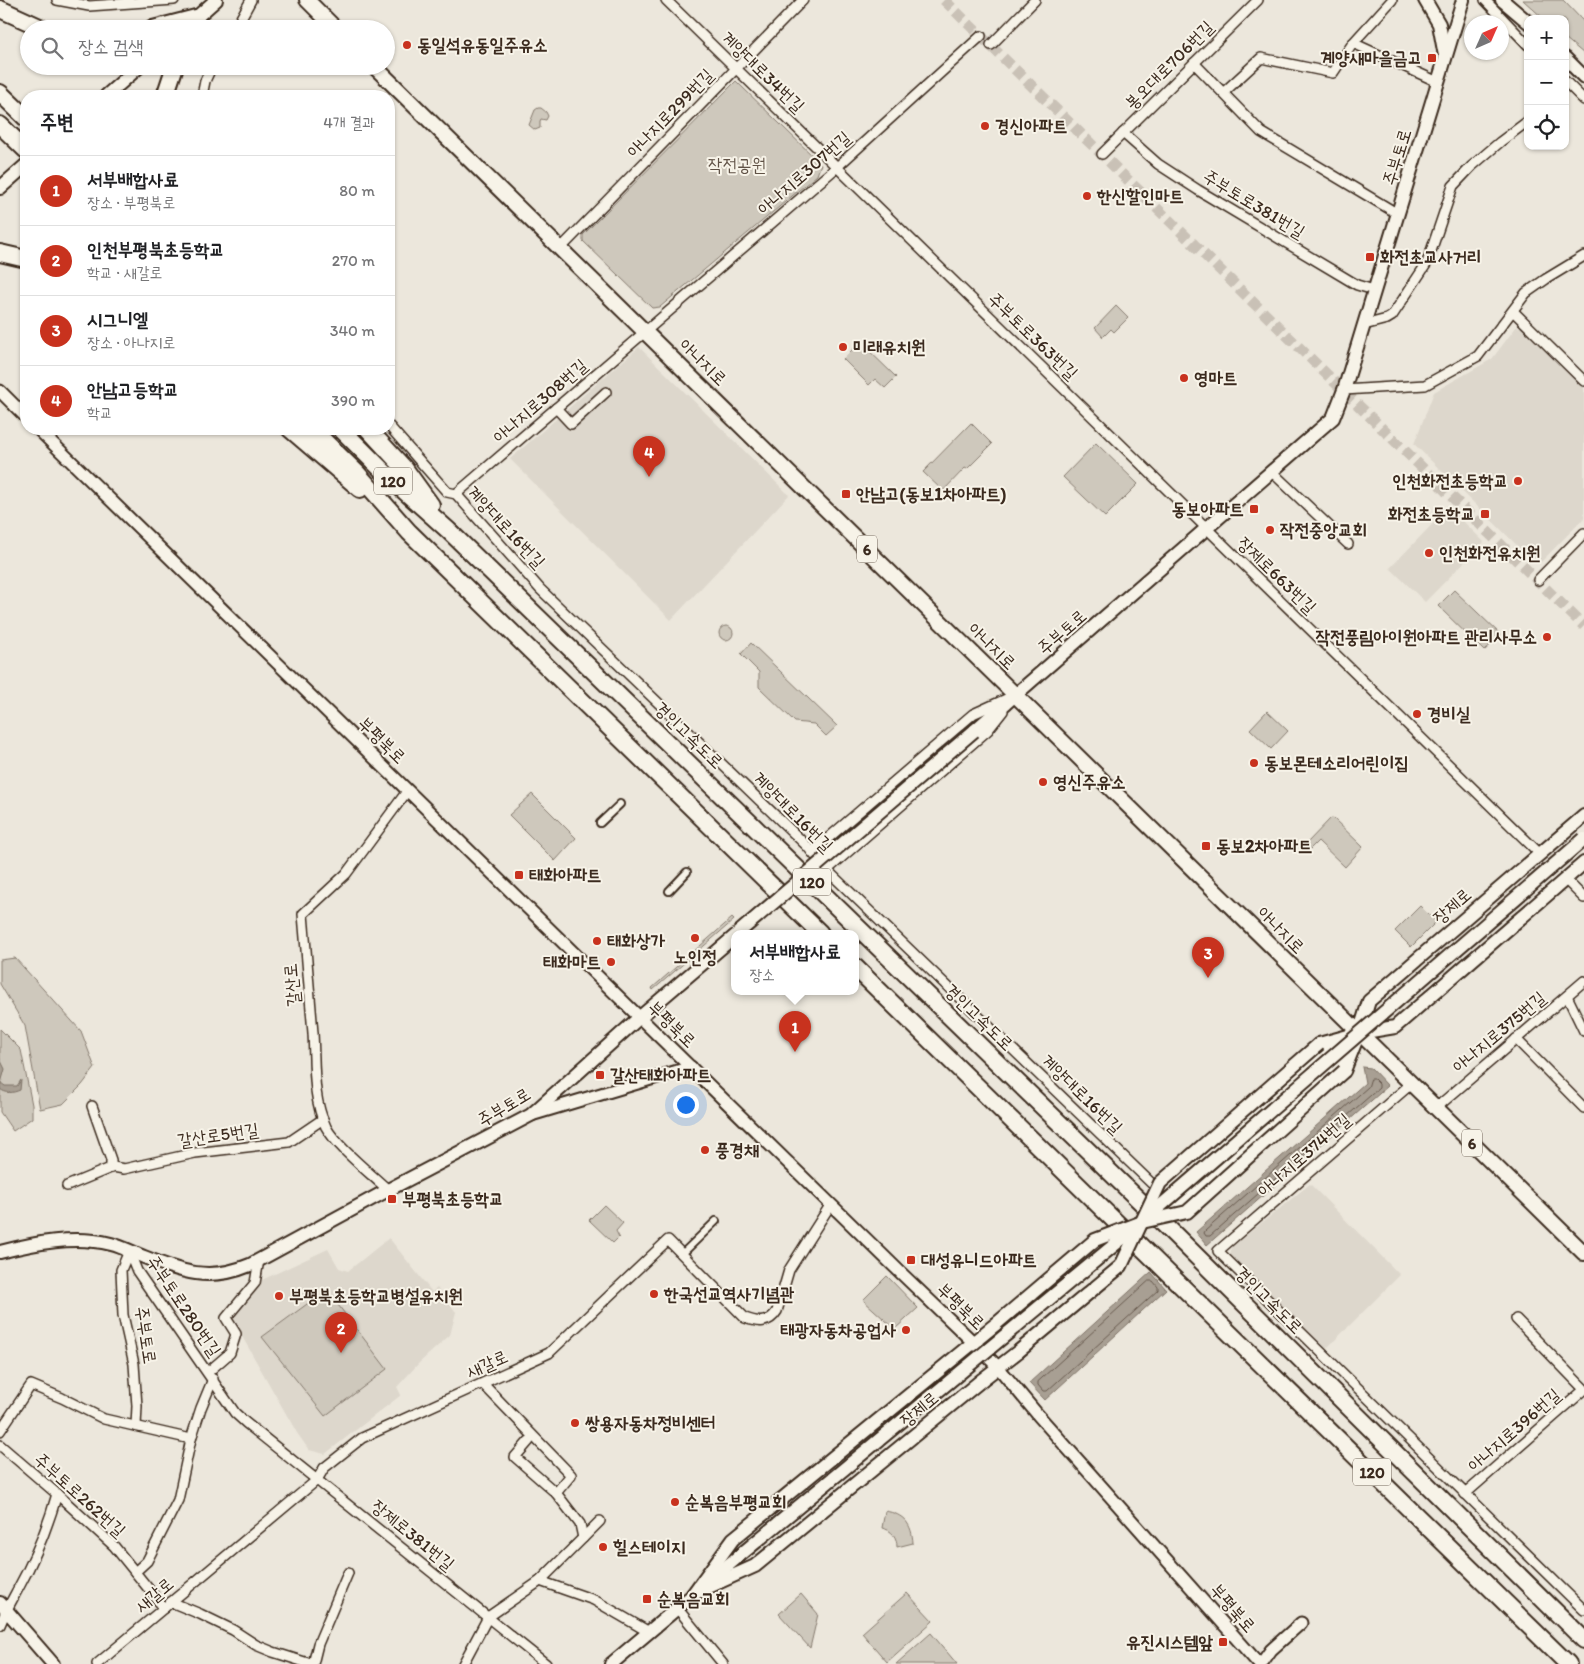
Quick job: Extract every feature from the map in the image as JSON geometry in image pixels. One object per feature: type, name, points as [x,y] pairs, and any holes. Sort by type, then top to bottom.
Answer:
[{"type":"highway","points":[[0,9],[24,20]]},
{"type":"highway","points":[[167,90],[172,75]]},
{"type":"highway","points":[[0,93],[20,112]]},
{"type":"highway","points":[[0,125],[20,144]]},
{"type":"highway","points":[[0,253],[20,258]]},
{"type":"highway","points":[[297,435],[409,532]]},
{"type":"highway","name":"120","points":[[318,435],[358,474],[409,532],[817,930]]},
{"type":"highway","name":"경인고속도로","points":[[347,435],[392,480],[448,530],[1175,1235],[1584,1640]]},
{"type":"highway","points":[[374,435],[405,469],[448,530]]},
{"type":"highway","name":"120","points":[[859,971],[1568,1664]]},
{"type":"main road","points":[[195,20],[216,0]]},
{"type":"main road","points":[[307,0],[327,20]]},
{"type":"main road","points":[[1425,0],[1439,24],[1445,58]]},
{"type":"main road","name":"주부토로","points":[[742,930],[1016,695],[1333,418],[1344,390],[1463,0]]},
{"type":"main road","points":[[1502,0],[1524,19]]},
{"type":"main road","points":[[1567,60],[1584,77]]},
{"type":"main road","points":[[113,90],[130,75]]},
{"type":"main road","name":"아나지로","points":[[383,75],[1584,1253]]},
{"type":"main road","points":[[0,188],[20,170]]},
{"type":"main road","name":"장제로","points":[[693,1594],[733,1539],[996,1324],[1095,1240],[1142,1222],[1186,1212],[1344,1070],[1359,1034],[1369,1000],[1584,816]]},
{"type":"main road","name":"장제로","points":[[611,1664],[1142,1222],[1584,839]]},
{"type":"main road","name":"장제로","points":[[693,1594],[755,1566],[998,1367],[1019,1352],[1121,1266],[1160,1183],[1320,1044],[1394,1027],[1584,863]]},
{"type":"main road","name":"주부토로","points":[[0,1252],[26,1246],[70,1240],[91,1241],[112,1244],[186,1272],[219,1275],[234,1272],[531,1115],[640,1017],[731,939]]},
{"type":"main road","points":[[3,1606],[52,1664]]},
{"type":"street","points":[[57,0],[89,6],[174,0]]},
{"type":"street","points":[[240,20],[251,0]]},
{"type":"street","name":"계양대로34번길","points":[[666,0],[837,167]]},
{"type":"street","name":"아나지로299번길","points":[[560,249],[803,0]]},
{"type":"street","points":[[991,45],[1035,0]]},
{"type":"street","name":"봉오대로706번길","points":[[1102,154],[1258,0]]},
{"type":"street","points":[[1223,93],[1261,58],[1333,73],[1354,43],[1392,0]]},
{"type":"street","points":[[1485,0],[1524,41]]},
{"type":"street","name":"아나지로307번길","points":[[645,332],[837,167],[981,36]]},
{"type":"street","points":[[1354,43],[1438,82]]},
{"type":"street","points":[[1194,63],[1261,132],[1398,214]]},
{"type":"street","points":[[203,90],[208,75]]},
{"type":"street","points":[[1569,88],[1584,100]]},
{"type":"street","points":[[1364,325],[1387,320],[1392,316],[1427,263],[1453,186],[1472,166],[1524,125]]},
{"type":"street","name":"주부토로381번길","points":[[1123,133],[1158,164],[1198,190],[1358,285],[1374,290]]},
{"type":"street","name":"주부토로363번길","points":[[837,167],[1207,529]]},
{"type":"street","points":[[1344,390],[1425,385],[1478,356],[1526,293],[1584,256]]},
{"type":"street","points":[[1513,311],[1584,381]]},
{"type":"street","name":"아나지로308번길","points":[[456,494],[645,332]]},
{"type":"street","points":[[0,391],[20,411]]},
{"type":"street","points":[[556,408],[572,424],[606,392]]},
{"type":"street","name":"계양대로16번길","points":[[395,433],[447,492],[456,494],[540,589],[812,852],[827,870],[1176,1207],[1338,1063],[1359,1034]]},
{"type":"street","name":"부평북로","points":[[44,435],[998,1367],[1044,1422],[1260,1664]]},
{"type":"street","points":[[1272,472],[1348,544]]},
{"type":"street","name":"장제로663번길","points":[[1207,529],[1540,854]]},
{"type":"street","points":[[1538,580],[1584,533]]},
{"type":"street","points":[[812,852],[973,714],[1016,695]]},
{"type":"street","points":[[827,870],[988,730],[1016,695]]},
{"type":"street","name":"갈산로","points":[[388,1190],[336,1141],[327,1128],[324,1119],[314,1081],[313,1035],[303,914],[346,874],[408,790]]},
{"type":"street","points":[[600,823],[620,804]]},
{"type":"street","points":[[829,837],[827,847],[830,853],[836,856],[845,855]]},
{"type":"street","points":[[669,891],[687,872]]},
{"type":"street","points":[[1565,879],[1584,898]]},
{"type":"street","name":"아나지로375번길","points":[[1436,1108],[1584,981]]},
{"type":"street","points":[[1567,996],[1584,1031]]},
{"type":"street","points":[[1161,1193],[1328,1050],[1359,1034]]},
{"type":"street","points":[[1516,1039],[1584,1108]]},
{"type":"street","points":[[531,1115],[691,1067]]},
{"type":"street","name":"아나지로374번길","points":[[1411,1084],[1218,1251],[1465,1494]]},
{"type":"street","points":[[92,1106],[111,1160],[111,1168]]},
{"type":"street","name":"갈산로5번길","points":[[67,1186],[113,1167],[124,1169],[195,1153],[289,1142],[324,1119]]},
{"type":"street","name":"새갈로","points":[[97,1664],[317,1480],[324,1468],[362,1438],[549,1353],[668,1240],[744,1318],[756,1322],[766,1322],[774,1317],[789,1270],[831,1204]]},
{"type":"street","points":[[682,1254],[716,1221]]},
{"type":"street","name":"주부토로280번길","points":[[129,1251],[137,1271],[236,1413],[317,1480]]},
{"type":"street","name":"주부토로","points":[[129,1251],[121,1270],[122,1306],[134,1364],[137,1406],[136,1426]]},
{"type":"street","points":[[210,1375],[230,1353],[236,1334],[226,1318],[255,1283],[259,1260]]},
{"type":"street","points":[[1516,1319],[1584,1389]]},
{"type":"street","name":"주부토로280번길","points":[[191,1439],[210,1375]]},
{"type":"street","points":[[483,1384],[571,1475],[556,1493]]},
{"type":"street","points":[[0,1431],[31,1385],[104,1419],[191,1439],[178,1500],[147,1561],[135,1572]]},
{"type":"street","name":"아나지로396번길","points":[[1465,1494],[1584,1389]]},
{"type":"street","points":[[529,1441],[515,1457],[556,1493],[580,1524],[583,1538]]},
{"type":"street","name":"주부토로262번길","points":[[0,1445],[114,1546],[135,1572],[167,1605]]},
{"type":"street","name":"장제로381번길","points":[[317,1480],[546,1664]]},
{"type":"street","points":[[0,1625],[3,1606],[24,1577],[51,1515],[57,1494]]},
{"type":"street","points":[[1465,1494],[1584,1610]]},
{"type":"street","points":[[462,1664],[488,1617],[540,1581],[600,1521]]},
{"type":"street","points":[[167,1605],[200,1614],[233,1630],[256,1645],[312,1664],[318,1644],[348,1573]]},
{"type":"street","points":[[540,1581],[594,1600],[649,1632]]},
{"type":"street","points":[[677,1608],[723,1664]]},
{"type":"street","points":[[1260,1664],[1271,1650],[1301,1623]]},
{"type":"shaded area","name":"인천화전초등학교","points":[[1516,327],[1524,327],[1584,387],[1584,518],[1542,561],[1535,563],[1414,444],[1434,392],[1492,359]]},
{"type":"shaded area","points":[[639,347],[789,495],[671,620],[510,459]]},
{"type":"shaded area","points":[[1449,507],[1484,542],[1425,602],[1390,568]]},
{"type":"shaded area","points":[[1310,1184],[1400,1275],[1322,1353],[1229,1256],[1233,1246]]},
{"type":"shaded area","points":[[389,1238],[432,1292],[437,1288],[456,1312],[450,1335],[419,1363],[397,1387],[401,1395],[325,1454],[309,1450],[297,1433],[231,1317],[262,1280],[328,1249],[339,1268],[348,1271]]},
{"type":"green space","points":[[1523,0],[1563,0],[1584,22],[1584,54],[1569,41],[1569,15],[1540,15]]},
{"type":"green space","name":"작전공원","points":[[736,81],[821,164],[817,175],[660,307],[652,308],[583,241],[583,235]]},
{"type":"green space","points":[[538,108],[546,112],[548,116],[546,120],[541,119],[540,128],[535,130],[529,125],[535,110]]},
{"type":"green space","points":[[1116,306],[1128,318],[1114,332],[1111,329],[1103,337],[1095,328]]},
{"type":"green space","points":[[860,342],[896,377],[885,388],[875,379],[869,385],[843,359]]},
{"type":"green space","points":[[971,423],[992,444],[943,491],[923,472]]},
{"type":"green space","points":[[1096,443],[1138,484],[1105,517],[1063,477]]},
{"type":"green space","points":[[1454,590],[1501,635],[1484,651],[1438,606]]},
{"type":"green space","points":[[723,626],[729,626],[733,633],[729,640],[723,640],[719,636],[719,630]]},
{"type":"green space","points":[[751,643],[837,726],[826,736],[814,724],[795,722],[759,687],[759,672],[741,654]]},
{"type":"green space","points":[[1267,711],[1288,731],[1271,749],[1250,729]]},
{"type":"green space","points":[[532,794],[576,838],[555,861],[509,815]]},
{"type":"green space","points":[[1332,817],[1363,847],[1345,867],[1318,841],[1310,849],[1306,844]]},
{"type":"green space","points":[[1420,906],[1436,922],[1411,947],[1395,931]]},
{"type":"green space","points":[[732,918],[734,920],[653,990],[652,988]]},
{"type":"green space","points":[[15,958],[81,1031],[95,1068],[82,1085],[63,1104],[40,1109],[25,1026],[0,984],[0,960]]},
{"type":"green space","points":[[0,1029],[21,1050],[32,1105],[32,1118],[13,1131],[0,1112]]},
{"type":"green space","points":[[604,1205],[623,1223],[616,1231],[619,1237],[613,1243],[589,1220]]},
{"type":"green space","points":[[887,1276],[918,1308],[895,1329],[863,1300]]},
{"type":"green space","points":[[318,1296],[325,1304],[332,1297],[387,1369],[325,1416],[262,1337]]},
{"type":"green space","points":[[885,1511],[892,1512],[906,1521],[911,1530],[913,1543],[897,1547],[893,1534],[889,1530],[882,1528]]},
{"type":"green space","points":[[907,1593],[933,1621],[887,1662],[862,1633]]},
{"type":"green space","points":[[801,1594],[818,1614],[810,1648],[779,1614]]},
{"type":"green space","points":[[931,1633],[957,1664],[896,1664]]},
{"type":"water","points":[[0,1059],[5,1069],[1,1083],[5,1086],[17,1086],[21,1080],[20,1090],[5,1092],[0,1089]]},
{"type":"water","points":[[1362,1067],[1371,1068],[1388,1086],[1207,1245],[1196,1232],[1365,1083]]},
{"type":"water","points":[[1151,1272],[1166,1289],[1045,1400],[1029,1383]]},
{"type":"tunnel","points":[[944,0],[1584,626]]},
{"type":"place","name":"동일석유동일주유소","points":[[407,45]]},
{"type":"place","name":"계양새마을금고","points":[[1432,58]]},
{"type":"place","name":"경신아파트","points":[[985,126]]},
{"type":"place","name":"한신할인마트","points":[[1087,196]]},
{"type":"place","name":"화전초교사거리","points":[[1370,257]]},
{"type":"place","name":"미래유치원","points":[[843,347]]},
{"type":"place","name":"영마트","points":[[1184,378]]},
{"type":"place","name":"안남고등학교","points":[[649,477]]},
{"type":"place","name":"인천화전초등학교","points":[[1518,481]]},
{"type":"place","name":"안남고(동보1차아파트)","points":[[846,494]]},
{"type":"place","name":"동보아파트","points":[[1254,509]]},
{"type":"place","name":"화전초등학교","points":[[1485,514]]},
{"type":"place","name":"작전중앙교회","points":[[1270,530]]},
{"type":"place","name":"인천화전유치원","points":[[1429,553]]},
{"type":"place","name":"작전풍림아이원아파트 관리사무소","points":[[1547,637]]},
{"type":"place","name":"경비실","points":[[1417,714]]},
{"type":"place","name":"동보몬테소리어린이집","points":[[1254,763]]},
{"type":"place","name":"영신주유소","points":[[1043,782]]},
{"type":"place","name":"동보2차아파트","points":[[1206,846]]},
{"type":"place","name":"태화아파트","points":[[519,875]]},
{"type":"place","name":"노인정","points":[[695,938]]},
{"type":"place","name":"태화상가","points":[[597,941]]},
{"type":"place","name":"태화마트","points":[[611,962]]},
{"type":"place","name":"시그니엘","points":[[1208,978]]},
{"type":"place","name":"서부배합사료","points":[[795,1052]]},
{"type":"place","name":"갈산태화아파트","points":[[600,1075]]},
{"type":"place","name":"풍경채","points":[[705,1150]]},
{"type":"place","name":"부평북초등학교","points":[[392,1199]]},
{"type":"place","name":"대성유니드아파트","points":[[911,1260]]},
{"type":"place","name":"한국선교역사기념관","points":[[654,1294]]},
{"type":"place","name":"부평북초등학교병설유치원","points":[[279,1296]]},
{"type":"place","name":"태광자동차공업사","points":[[906,1330]]},
{"type":"place","name":"인천부평북초등학교","points":[[341,1353]]},
{"type":"place","name":"쌍용자동차정비센터","points":[[575,1423]]},
{"type":"place","name":"순복음부평교회","points":[[675,1502]]},
{"type":"place","name":"힐스테이지","points":[[603,1547]]},
{"type":"place","name":"순복음교회","points":[[647,1599]]},
{"type":"place","name":"유진시스템앞","points":[[1223,1642]]}]
